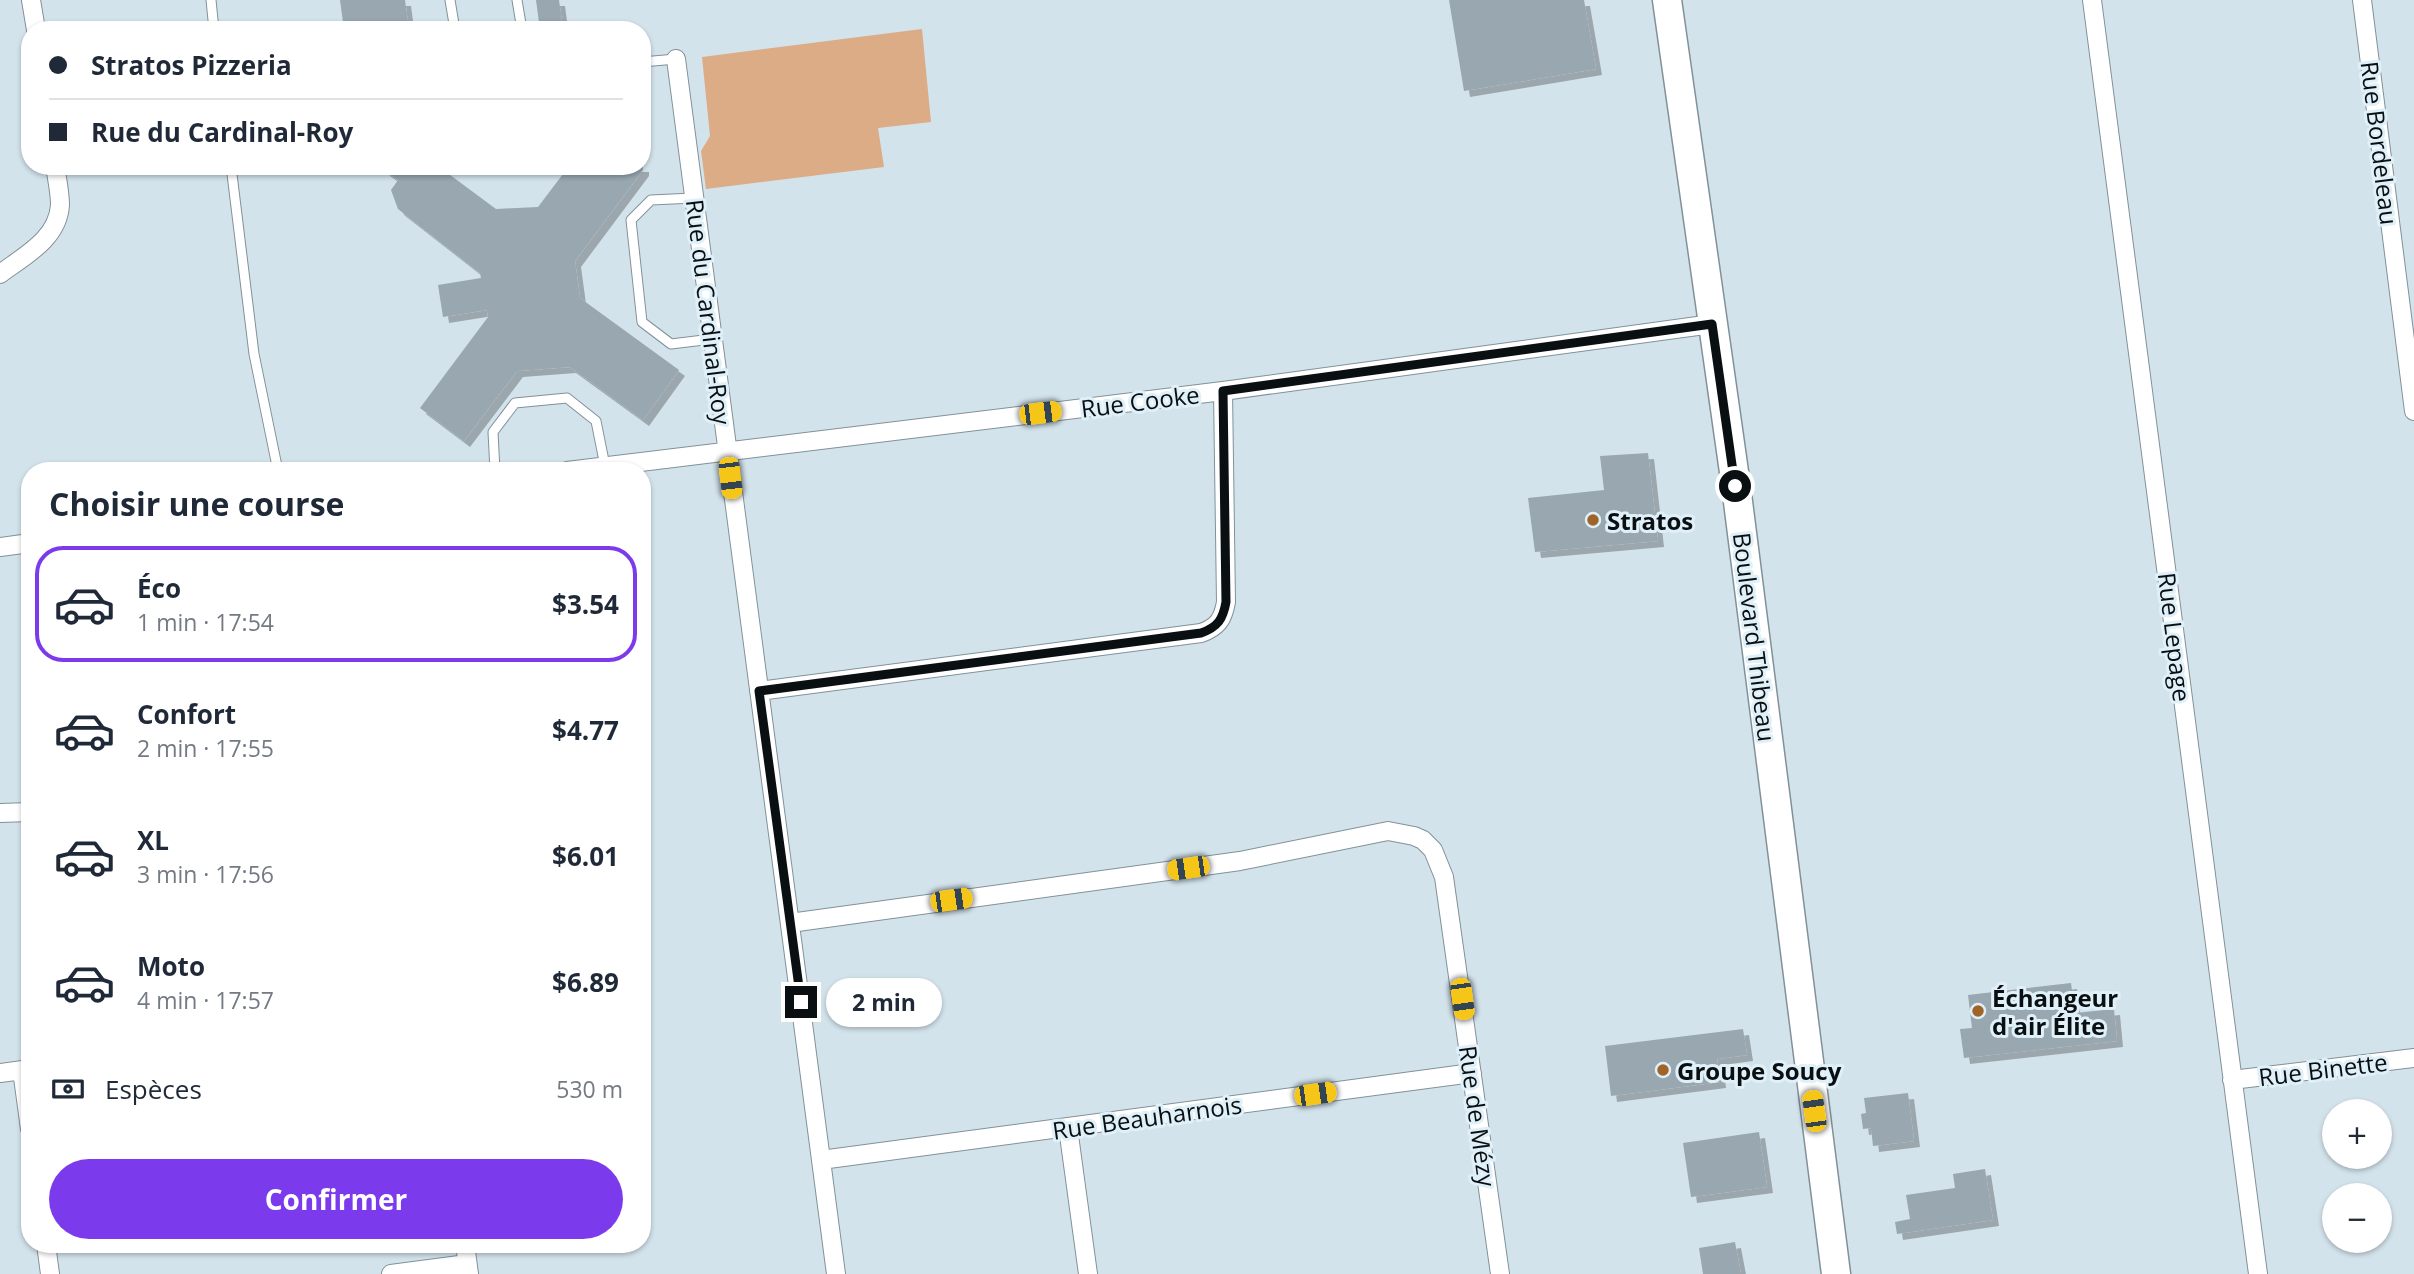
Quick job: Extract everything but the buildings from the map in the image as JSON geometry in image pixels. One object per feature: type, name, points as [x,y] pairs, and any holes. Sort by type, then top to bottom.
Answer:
[{"type":"main road","name":"Boulevard Thibeau","points":[[1667,0],[1741,525],[1836,1274]]},
{"type":"street","points":[[31,0],[34,21]]},
{"type":"street","name":"Rue Lepage","points":[[2092,0],[2258,1274]]},
{"type":"street","name":"Rue Bordeleau","points":[[2362,0],[2414,411]]},
{"type":"street","name":"Rue du Cardinal-Roy","points":[[676,58],[836,1274]]},
{"type":"street","points":[[0,274],[39,244],[55,225],[60,201],[56,175]]},
{"type":"street","name":"Rue Cooke","points":[[640,462],[1223,391],[1712,324]]},
{"type":"street","points":[[759,691],[1201,633],[1212,629],[1220,623],[1226,602],[1223,391]]},
{"type":"street","points":[[0,547],[21,544]]},
{"type":"street","points":[[0,813],[21,812]]},
{"type":"street","name":"Rue de Mézy","points":[[790,923],[1240,861],[1388,831],[1401,832],[1423,840],[1433,850],[1444,877],[1500,1274]]},
{"type":"street","name":"Rue Binette","points":[[2232,1080],[2414,1058]]},
{"type":"street","points":[[0,1073],[21,1070]]},
{"type":"street","name":"Rue Beauharnois","points":[[821,1160],[1472,1073]]},
{"type":"street","points":[[1068,1128],[1087,1274]]},
{"type":"street","points":[[47,1253],[50,1274]]},
{"type":"street","points":[[391,1274],[468,1269]]},
{"type":"lane","points":[[211,0],[213,21]]},
{"type":"lane","points":[[450,0],[454,21]]},
{"type":"lane","points":[[517,0],[520,21]]},
{"type":"lane","points":[[651,61],[676,58]]},
{"type":"lane","points":[[232,175],[254,354],[276,462]]},
{"type":"lane","points":[[694,198],[651,200],[631,220],[642,322],[671,344],[712,339]]},
{"type":"lane","points":[[495,462],[493,432],[515,404],[567,398],[596,421],[604,462]]},
{"type":"shaded area","points":[[922,29],[931,122],[878,128],[884,167],[706,189],[701,151],[710,136],[702,57]]},
{"type":"place","name":"Stratos","points":[[1593,520]]},
{"type":"place","name":"Échangeur d'air Élite","points":[[1978,1011]]},
{"type":"place","name":"Groupe Soucy","points":[[1663,1070]]},
{"type":"route","points":[[801,1002],[759,691],[1201,633],[1212,629],[1220,623],[1226,602],[1223,391],[1712,324],[1735,486]]}]
